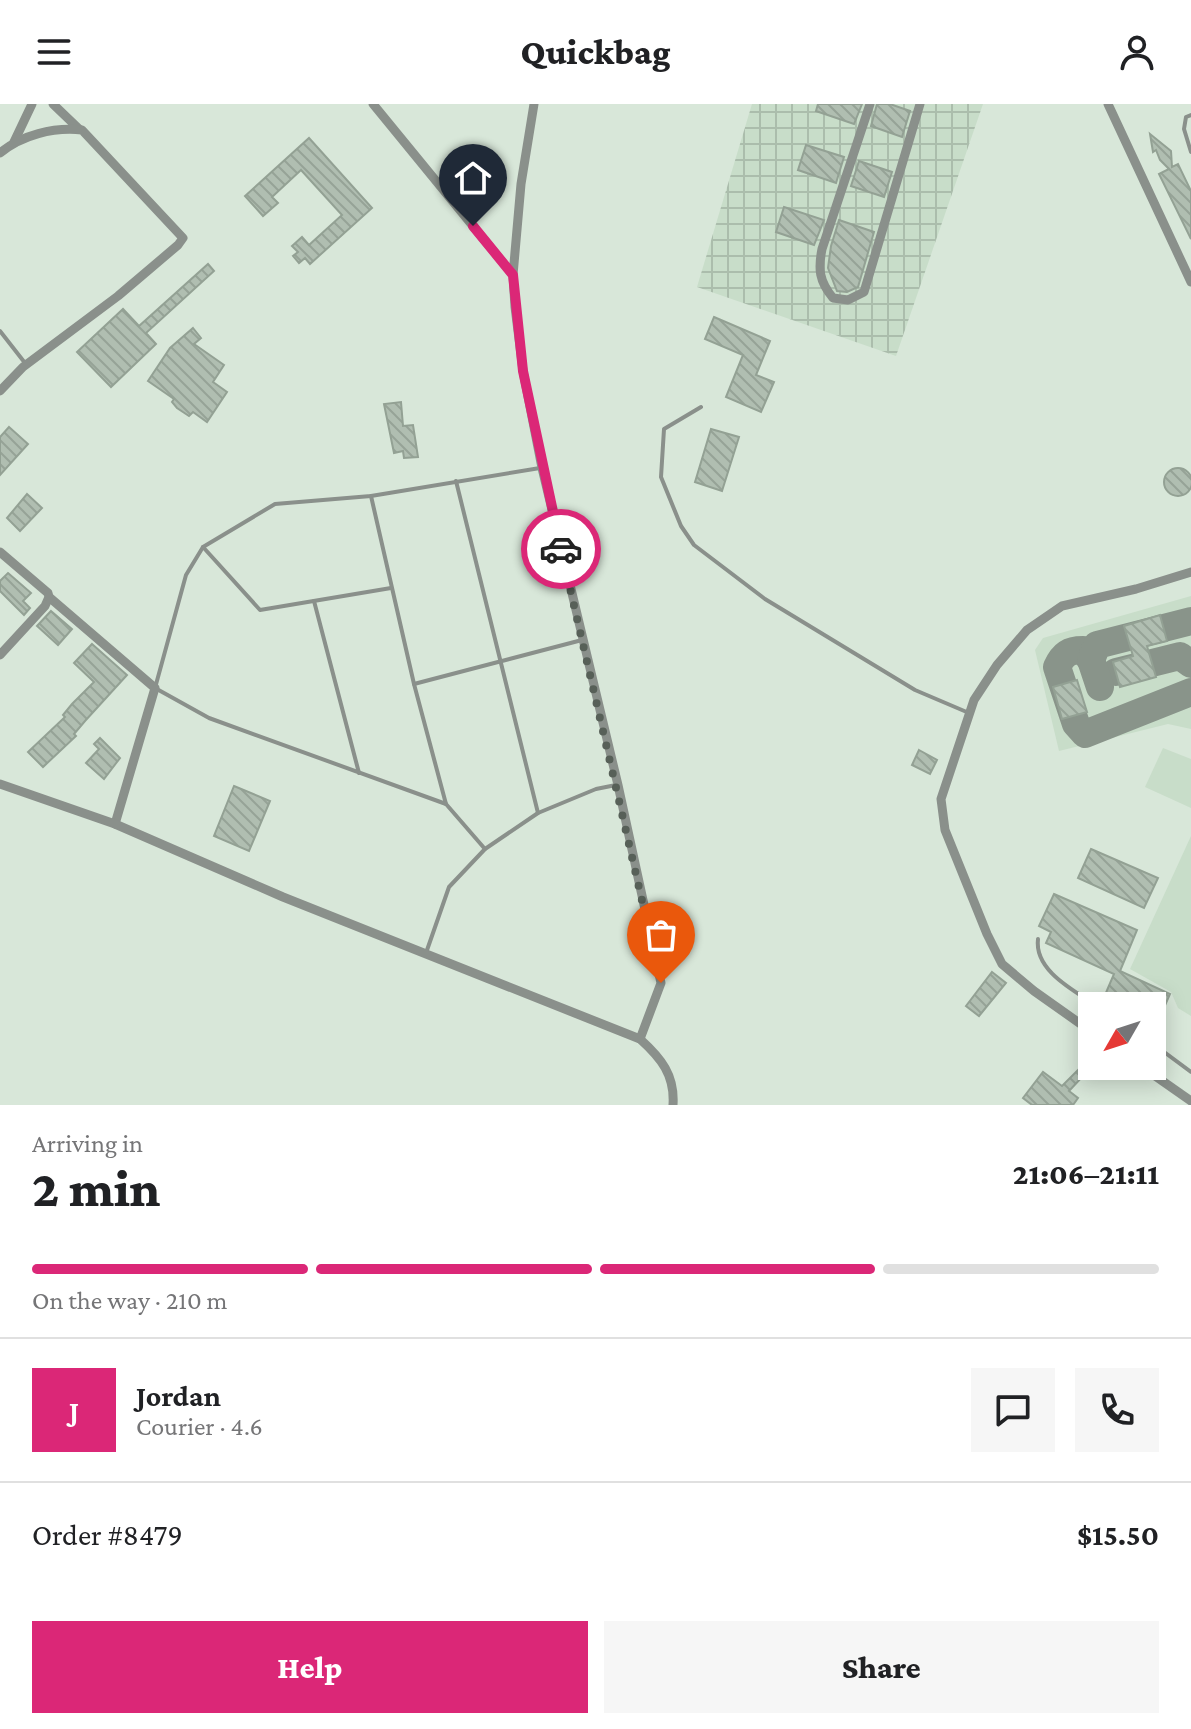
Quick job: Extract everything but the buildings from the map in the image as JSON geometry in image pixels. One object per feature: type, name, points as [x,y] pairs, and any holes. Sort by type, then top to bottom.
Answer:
[{"type":"street","points":[[14,142],[32,104]]},
{"type":"street","points":[[0,391],[26,365],[118,296],[183,239],[112,161],[53,104]]},
{"type":"street","points":[[373,104],[513,275]]},
{"type":"street","points":[[534,104],[521,184],[513,275],[523,371],[542,468],[618,785],[661,983],[640,1039]]},
{"type":"street","points":[[870,104],[822,249],[818,270],[825,289],[833,298],[848,300],[864,292],[920,104]]},
{"type":"street","points":[[1108,104],[1191,282]]},
{"type":"street","points":[[0,153],[14,142],[51,131],[79,129]]},
{"type":"street","points":[[0,552],[155,688],[115,824]]},
{"type":"street","points":[[1078,1022],[1002,964],[945,830],[941,799],[974,700],[997,665],[1027,630],[1062,606],[1136,589],[1191,572]]},
{"type":"street","points":[[0,655],[45,606],[49,597]]},
{"type":"street","points":[[0,784],[115,824],[283,897],[640,1039],[660,1057],[669,1073],[674,1089],[673,1105]]},
{"type":"street","points":[[1161,1080],[1191,1101]]},
{"type":"lane","points":[[1190,146],[1184,129],[1186,117],[1191,115]]},
{"type":"lane","points":[[0,331],[26,365]]},
{"type":"lane","points":[[701,407],[664,429],[661,477],[681,526],[694,545],[765,599],[846,649],[915,690],[969,713]]},
{"type":"lane","points":[[446,804],[209,718],[155,688],[186,575],[203,547],[275,504],[371,496],[542,468]]},
{"type":"lane","points":[[456,481],[538,813]]},
{"type":"lane","points":[[371,496],[414,684],[446,804],[485,849]]},
{"type":"lane","points":[[203,547],[260,610],[391,588]]},
{"type":"lane","points":[[314,601],[359,773]]},
{"type":"lane","points":[[414,684],[583,639]]},
{"type":"lane","points":[[426,953],[449,887],[485,849],[538,813],[596,789],[618,785]]},
{"type":"lane","points":[[1038,939],[1043,961],[1053,975],[1078,993]]},
{"type":"lane","points":[[1166,1053],[1191,1072]]},
{"type":"shaded area","points":[[752,104],[983,104],[896,356],[697,287]]},
{"type":"shaded area","points":[[1191,596],[1191,729],[1168,724],[1059,751],[1035,650],[1043,638]]},
{"type":"shaded area","points":[[1163,748],[1191,759],[1191,808],[1145,787]]},
{"type":"shaded area","points":[[1191,836],[1191,1016],[1178,1008],[1171,992],[1130,969]]},
{"type":"taxiway","points":[[1100,687],[1091,660],[1097,645],[1191,621]]},
{"type":"taxiway","points":[[1091,660],[1083,650],[1074,651],[1064,656],[1057,667],[1076,724],[1085,734],[1191,692]]},
{"type":"taxiway","points":[[1116,672],[1180,656],[1191,664]]},
{"type":"way so far","points":[[561,549],[618,785],[661,983]]},
{"type":"route","points":[[473,226],[513,275],[523,371],[561,549]]}]
